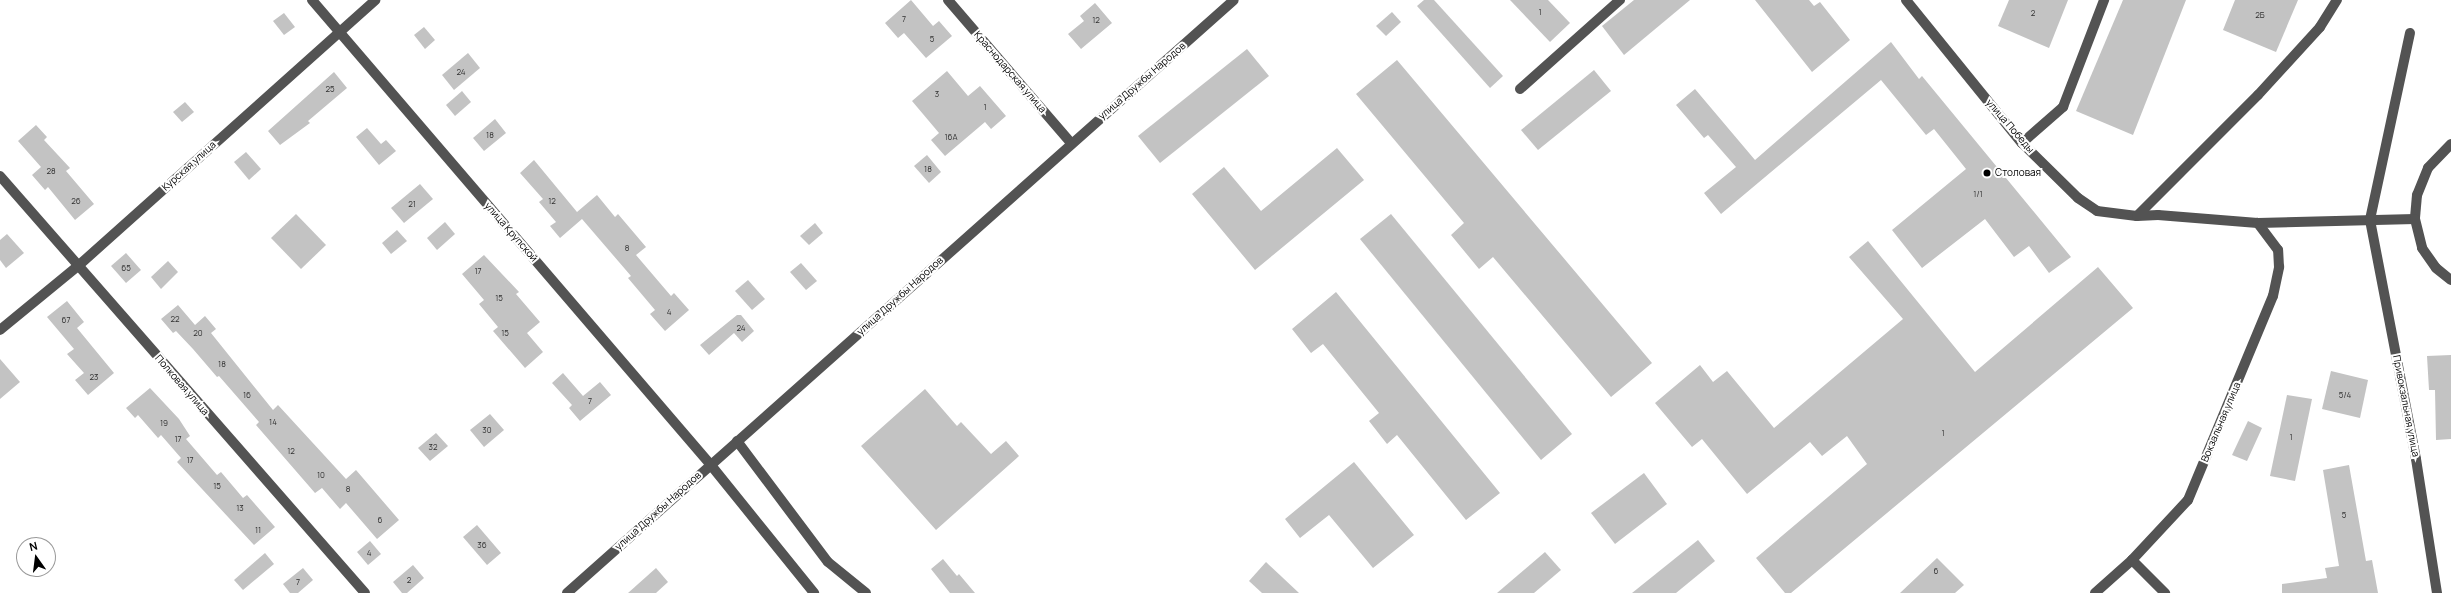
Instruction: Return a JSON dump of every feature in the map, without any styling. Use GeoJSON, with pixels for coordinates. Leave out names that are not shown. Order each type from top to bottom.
{"type":"FeatureCollection","features":[{"type":"Feature","properties":{"kind":"street","name":"улица Крупской"},"geometry":{"type":"LineString","coordinates":[[312,0],[710,464],[814,593]]}},
{"type":"Feature","properties":{"kind":"street","name":"Курская улица"},"geometry":{"type":"LineString","coordinates":[[0,330],[78,266],[375,0]]}},
{"type":"Feature","properties":{"kind":"street","name":"Краснодарская улица"},"geometry":{"type":"LineString","coordinates":[[948,0],[1071,143]]}},
{"type":"Feature","properties":{"kind":"street","name":"улица Дружбы Народов"},"geometry":{"type":"LineString","coordinates":[[567,593],[1071,143],[1234,0]]}},
{"type":"Feature","properties":{"kind":"street"},"geometry":{"type":"LineString","coordinates":[[1520,89],[1620,0]]}},
{"type":"Feature","properties":{"kind":"street","name":"улица Победы"},"geometry":{"type":"LineString","coordinates":[[1906,0],[2022,143],[2078,198],[2098,211],[2136,216],[2158,215],[2258,223]]}},
{"type":"Feature","properties":{"kind":"street"},"geometry":{"type":"LineString","coordinates":[[2022,143],[2063,107],[2104,0]]}},
{"type":"Feature","properties":{"kind":"street"},"geometry":{"type":"LineString","coordinates":[[2136,216],[2258,95],[2320,27],[2337,0]]}},
{"type":"Feature","properties":{"kind":"street","name":"Привокзальная улица"},"geometry":{"type":"LineString","coordinates":[[2410,33],[2370,220],[2416,459],[2437,593]]}},
{"type":"Feature","properties":{"kind":"street"},"geometry":{"type":"LineString","coordinates":[[2451,144],[2428,168],[2417,195],[2415,219],[2422,248],[2436,268],[2451,280]]}},
{"type":"Feature","properties":{"kind":"street","name":"Полковая улица"},"geometry":{"type":"LineString","coordinates":[[0,176],[365,593]]}},
{"type":"Feature","properties":{"kind":"street"},"geometry":{"type":"LineString","coordinates":[[2258,223],[2415,219]]}},
{"type":"Feature","properties":{"kind":"street","name":"Вокзальная улица"},"geometry":{"type":"LineString","coordinates":[[2095,593],[2132,560],[2188,500],[2274,296],[2279,267],[2278,250],[2258,223]]}},
{"type":"Feature","properties":{"kind":"street"},"geometry":{"type":"LineString","coordinates":[[737,441],[828,562],[866,593]]}},
{"type":"Feature","properties":{"kind":"street"},"geometry":{"type":"LineString","coordinates":[[2132,560],[2165,593]]}},
{"type":"Feature","properties":{"kind":"building"},"geometry":{"type":"Polygon","coordinates":[[[911,0],[933,26],[939,21],[952,36],[926,58],[904,33],[898,38],[885,23],[911,0]]]}},
{"type":"Feature","properties":{"kind":"building"},"geometry":{"type":"Polygon","coordinates":[[[1424,0],[1434,0],[1503,76],[1490,88],[1417,6],[1424,0]]]}},
{"type":"Feature","properties":{"kind":"building"},"geometry":{"type":"Polygon","coordinates":[[[1510,0],[1548,0],[1570,23],[1550,42],[1510,0]]]}},
{"type":"Feature","properties":{"kind":"building"},"geometry":{"type":"Polygon","coordinates":[[[1634,0],[1690,0],[1624,55],[1602,26],[1634,0]]]}},
{"type":"Feature","properties":{"kind":"building"},"geometry":{"type":"Polygon","coordinates":[[[1755,0],[1809,0],[1814,6],[1820,2],[1850,40],[1812,72],[1755,0]]]}},
{"type":"Feature","properties":{"kind":"building"},"geometry":{"type":"Polygon","coordinates":[[[2009,0],[2068,0],[2049,48],[1998,26],[2009,0]]]}},
{"type":"Feature","properties":{"kind":"building"},"geometry":{"type":"Polygon","coordinates":[[[2123,0],[2186,0],[2133,135],[2076,111],[2123,0]]]}},
{"type":"Feature","properties":{"kind":"building"},"geometry":{"type":"Polygon","coordinates":[[[2235,0],[2298,0],[2276,52],[2223,30],[2235,0]]]}},
{"type":"Feature","properties":{"kind":"building"},"geometry":{"type":"Polygon","coordinates":[[[1095,3],[1112,23],[1081,49],[1068,34],[1084,21],[1080,16],[1095,3]]]}},
{"type":"Feature","properties":{"kind":"building"},"geometry":{"type":"Polygon","coordinates":[[[1392,12],[1401,22],[1386,36],[1376,26],[1392,12]]]}},
{"type":"Feature","properties":{"kind":"building"},"geometry":{"type":"Polygon","coordinates":[[[284,13],[295,27],[284,35],[273,21],[284,13]]]}},
{"type":"Feature","properties":{"kind":"building"},"geometry":{"type":"Polygon","coordinates":[[[424,27],[435,40],[425,49],[414,35],[424,27]]]}},
{"type":"Feature","properties":{"kind":"building"},"geometry":{"type":"Polygon","coordinates":[[[1891,42],[1919,79],[1922,76],[2071,257],[2049,273],[2029,246],[2014,257],[1985,219],[1922,268],[1892,230],[1966,169],[1934,129],[1926,135],[1881,80],[1721,214],[1704,193],[1736,167],[1708,135],[1704,138],[1676,105],[1695,89],[1755,160],[1891,42]]]}},
{"type":"Feature","properties":{"kind":"building"},"geometry":{"type":"Polygon","coordinates":[[[1247,49],[1269,76],[1160,163],[1138,136],[1247,49]]]}},
{"type":"Feature","properties":{"kind":"building"},"geometry":{"type":"Polygon","coordinates":[[[468,53],[480,68],[454,90],[442,75],[468,53]]]}},
{"type":"Feature","properties":{"kind":"building"},"geometry":{"type":"Polygon","coordinates":[[[1397,60],[1652,363],[1611,397],[1493,257],[1479,269],[1451,235],[1464,223],[1356,94],[1397,60]]]}},
{"type":"Feature","properties":{"kind":"building"},"geometry":{"type":"Polygon","coordinates":[[[1594,70],[1611,91],[1538,150],[1521,130],[1594,70]]]}},
{"type":"Feature","properties":{"kind":"building"},"geometry":{"type":"Polygon","coordinates":[[[947,71],[968,96],[980,86],[1006,116],[991,129],[985,122],[945,156],[931,140],[939,133],[912,101],[947,71]]]}},
{"type":"Feature","properties":{"kind":"building"},"geometry":{"type":"Polygon","coordinates":[[[334,72],[347,88],[308,121],[310,123],[280,145],[268,131],[334,72]]]}},
{"type":"Feature","properties":{"kind":"building"},"geometry":{"type":"Polygon","coordinates":[[[462,91],[471,102],[455,116],[446,105],[462,91]]]}},
{"type":"Feature","properties":{"kind":"building"},"geometry":{"type":"Polygon","coordinates":[[[185,102],[194,112],[182,122],[173,112],[185,102]]]}},
{"type":"Feature","properties":{"kind":"building"},"geometry":{"type":"Polygon","coordinates":[[[495,119],[506,133],[484,151],[473,138],[495,119]]]}},
{"type":"Feature","properties":{"kind":"building"},"geometry":{"type":"Polygon","coordinates":[[[36,125],[47,137],[44,140],[70,168],[66,171],[94,204],[75,220],[48,187],[45,190],[32,175],[41,167],[18,141],[36,125]]]}},
{"type":"Feature","properties":{"kind":"building"},"geometry":{"type":"Polygon","coordinates":[[[367,128],[381,144],[386,140],[396,151],[379,165],[356,137],[367,128]]]}},
{"type":"Feature","properties":{"kind":"building"},"geometry":{"type":"Polygon","coordinates":[[[1337,148],[1364,180],[1255,270],[1192,194],[1224,167],[1261,211],[1337,148]]]}},
{"type":"Feature","properties":{"kind":"building"},"geometry":{"type":"Polygon","coordinates":[[[246,152],[261,169],[249,180],[234,162],[246,152]]]}},
{"type":"Feature","properties":{"kind":"building"},"geometry":{"type":"Polygon","coordinates":[[[927,155],[941,172],[929,183],[914,166],[927,155]]]}},
{"type":"Feature","properties":{"kind":"building"},"geometry":{"type":"Polygon","coordinates":[[[534,160],[577,212],[597,195],[615,217],[618,214],[646,247],[636,255],[671,296],[674,293],[689,310],[665,331],[650,314],[655,310],[628,278],[631,276],[582,219],[560,238],[550,226],[556,222],[539,202],[543,199],[520,173],[534,160]]]}},
{"type":"Feature","properties":{"kind":"building"},"geometry":{"type":"Polygon","coordinates":[[[420,184],[433,199],[404,223],[391,208],[420,184]]]}},
{"type":"Feature","properties":{"kind":"building"},"geometry":{"type":"Polygon","coordinates":[[[296,214],[326,245],[301,269],[271,238],[296,214]]]}},
{"type":"Feature","properties":{"kind":"building"},"geometry":{"type":"Polygon","coordinates":[[[1391,214],[1572,434],[1541,460],[1360,239],[1391,214]]]}},
{"type":"Feature","properties":{"kind":"building"},"geometry":{"type":"Polygon","coordinates":[[[445,222],[455,234],[437,250],[427,238],[445,222]]]}},
{"type":"Feature","properties":{"kind":"building"},"geometry":{"type":"Polygon","coordinates":[[[815,223],[823,233],[809,245],[800,236],[815,223]]]}},
{"type":"Feature","properties":{"kind":"building"},"geometry":{"type":"Polygon","coordinates":[[[397,230],[407,241],[391,254],[382,243],[397,230]]]}},
{"type":"Feature","properties":{"kind":"building"},"geometry":{"type":"Polygon","coordinates":[[[7,234],[24,253],[6,268],[0,260],[0,240],[7,234]]]}},
{"type":"Feature","properties":{"kind":"building"},"geometry":{"type":"Polygon","coordinates":[[[1868,241],[1975,372],[2098,267],[2133,308],[1791,593],[1785,593],[1756,558],[1867,464],[1847,436],[1822,456],[1810,442],[1747,494],[1702,439],[1692,447],[1655,403],[1700,365],[1713,382],[1727,371],[1774,428],[1903,319],[1849,257],[1868,241]]]}},
{"type":"Feature","properties":{"kind":"building"},"geometry":{"type":"Polygon","coordinates":[[[126,253],[141,270],[126,283],[111,266],[126,253]]]}},
{"type":"Feature","properties":{"kind":"building"},"geometry":{"type":"Polygon","coordinates":[[[484,255],[519,292],[516,294],[540,322],[527,333],[543,352],[525,368],[493,331],[498,327],[479,304],[484,300],[462,274],[484,255]]]}},
{"type":"Feature","properties":{"kind":"building"},"geometry":{"type":"Polygon","coordinates":[[[168,261],[178,272],[161,289],[151,277],[168,261]]]}},
{"type":"Feature","properties":{"kind":"building"},"geometry":{"type":"Polygon","coordinates":[[[801,263],[817,281],[806,290],[790,272],[801,263]]]}},
{"type":"Feature","properties":{"kind":"building"},"geometry":{"type":"Polygon","coordinates":[[[748,280],[765,299],[752,310],[735,291],[748,280]]]}},
{"type":"Feature","properties":{"kind":"building"},"geometry":{"type":"Polygon","coordinates":[[[1336,292],[1500,493],[1466,520],[1397,435],[1387,444],[1369,421],[1379,413],[1323,344],[1311,353],[1292,329],[1336,292]]]}},
{"type":"Feature","properties":{"kind":"building"},"geometry":{"type":"Polygon","coordinates":[[[67,301],[84,322],[77,328],[114,373],[88,395],[75,380],[84,373],[67,354],[74,349],[47,317],[67,301]]]}},
{"type":"Feature","properties":{"kind":"building"},"geometry":{"type":"Polygon","coordinates":[[[178,305],[195,325],[205,316],[216,329],[211,333],[273,410],[278,405],[346,479],[356,470],[399,520],[377,539],[346,503],[340,509],[322,488],[315,493],[256,425],[259,422],[219,376],[217,377],[176,331],[173,333],[161,319],[178,305]]]}},
{"type":"Feature","properties":{"kind":"building"},"geometry":{"type":"Polygon","coordinates":[[[737,315],[741,315],[754,331],[742,342],[734,333],[709,355],[700,345],[737,315]]]}},
{"type":"Feature","properties":{"kind":"building"},"geometry":{"type":"Polygon","coordinates":[[[2451,355],[2451,439],[2436,440],[2435,390],[2429,390],[2427,356],[2451,355]]]}},
{"type":"Feature","properties":{"kind":"building"},"geometry":{"type":"Polygon","coordinates":[[[0,359],[20,382],[0,399],[0,359]]]}},
{"type":"Feature","properties":{"kind":"building"},"geometry":{"type":"Polygon","coordinates":[[[2331,371],[2368,380],[2360,418],[2322,409],[2331,371]]]}},
{"type":"Feature","properties":{"kind":"building"},"geometry":{"type":"Polygon","coordinates":[[[563,373],[583,396],[600,382],[611,395],[580,421],[569,408],[572,405],[552,383],[563,373]]]}},
{"type":"Feature","properties":{"kind":"building"},"geometry":{"type":"Polygon","coordinates":[[[150,388],[179,419],[190,436],[186,439],[217,475],[221,472],[243,498],[247,495],[275,527],[254,545],[177,462],[181,458],[161,435],[158,438],[138,415],[135,418],[126,408],[150,388]]]}},
{"type":"Feature","properties":{"kind":"building"},"geometry":{"type":"Polygon","coordinates":[[[925,389],[957,426],[961,422],[991,454],[1006,441],[1019,456],[936,530],[861,446],[925,389]]]}},
{"type":"Feature","properties":{"kind":"building"},"geometry":{"type":"Polygon","coordinates":[[[2287,395],[2312,399],[2295,481],[2270,476],[2287,395]]]}},
{"type":"Feature","properties":{"kind":"building"},"geometry":{"type":"Polygon","coordinates":[[[490,414],[504,430],[484,447],[470,430],[490,414]]]}},
{"type":"Feature","properties":{"kind":"building"},"geometry":{"type":"Polygon","coordinates":[[[2248,421],[2262,428],[2247,461],[2232,455],[2248,421]]]}},
{"type":"Feature","properties":{"kind":"building"},"geometry":{"type":"Polygon","coordinates":[[[436,433],[448,446],[430,461],[418,448],[436,433]]]}},
{"type":"Feature","properties":{"kind":"building"},"geometry":{"type":"Polygon","coordinates":[[[1354,462],[1414,535],[1373,568],[1329,515],[1300,538],[1285,519],[1354,462]]]}},
{"type":"Feature","properties":{"kind":"building"},"geometry":{"type":"Polygon","coordinates":[[[2349,465],[2366,561],[2372,560],[2378,593],[2282,593],[2282,584],[2327,578],[2325,568],[2339,566],[2323,470],[2349,465]]]}},
{"type":"Feature","properties":{"kind":"building"},"geometry":{"type":"Polygon","coordinates":[[[1644,473],[1667,504],[1615,544],[1591,513],[1644,473]]]}},
{"type":"Feature","properties":{"kind":"building"},"geometry":{"type":"Polygon","coordinates":[[[477,525],[501,553],[487,565],[463,537],[477,525]]]}},
{"type":"Feature","properties":{"kind":"building"},"geometry":{"type":"Polygon","coordinates":[[[1698,540],[1715,561],[1676,593],[1632,593],[1698,540]]]}},
{"type":"Feature","properties":{"kind":"building"},"geometry":{"type":"Polygon","coordinates":[[[370,541],[381,554],[368,565],[357,552],[370,541]]]}},
{"type":"Feature","properties":{"kind":"building"},"geometry":{"type":"Polygon","coordinates":[[[1545,552],[1561,570],[1534,593],[1497,593],[1545,552]]]}},
{"type":"Feature","properties":{"kind":"building"},"geometry":{"type":"Polygon","coordinates":[[[265,553],[274,564],[243,590],[234,580],[265,553]]]}},
{"type":"Feature","properties":{"kind":"building"},"geometry":{"type":"Polygon","coordinates":[[[1937,558],[1964,585],[1955,593],[1900,593],[1937,558]]]}},
{"type":"Feature","properties":{"kind":"building"},"geometry":{"type":"Polygon","coordinates":[[[943,559],[957,576],[959,574],[975,593],[950,593],[931,569],[943,559]]]}},
{"type":"Feature","properties":{"kind":"building"},"geometry":{"type":"Polygon","coordinates":[[[1266,562],[1299,593],[1262,593],[1249,581],[1266,562]]]}},
{"type":"Feature","properties":{"kind":"building"},"geometry":{"type":"Polygon","coordinates":[[[413,565],[424,578],[407,593],[402,593],[393,582],[413,565]]]}},
{"type":"Feature","properties":{"kind":"building"},"geometry":{"type":"Polygon","coordinates":[[[303,568],[313,580],[298,593],[290,593],[283,584],[303,568]]]}},
{"type":"Feature","properties":{"kind":"building"},"geometry":{"type":"Polygon","coordinates":[[[656,568],[668,582],[656,593],[628,593],[656,568]]]}},
{"type":"Feature","properties":{"kind":"place","name":"Столовая"},"geometry":{"type":"Point","coordinates":[1987,173]}}]}
